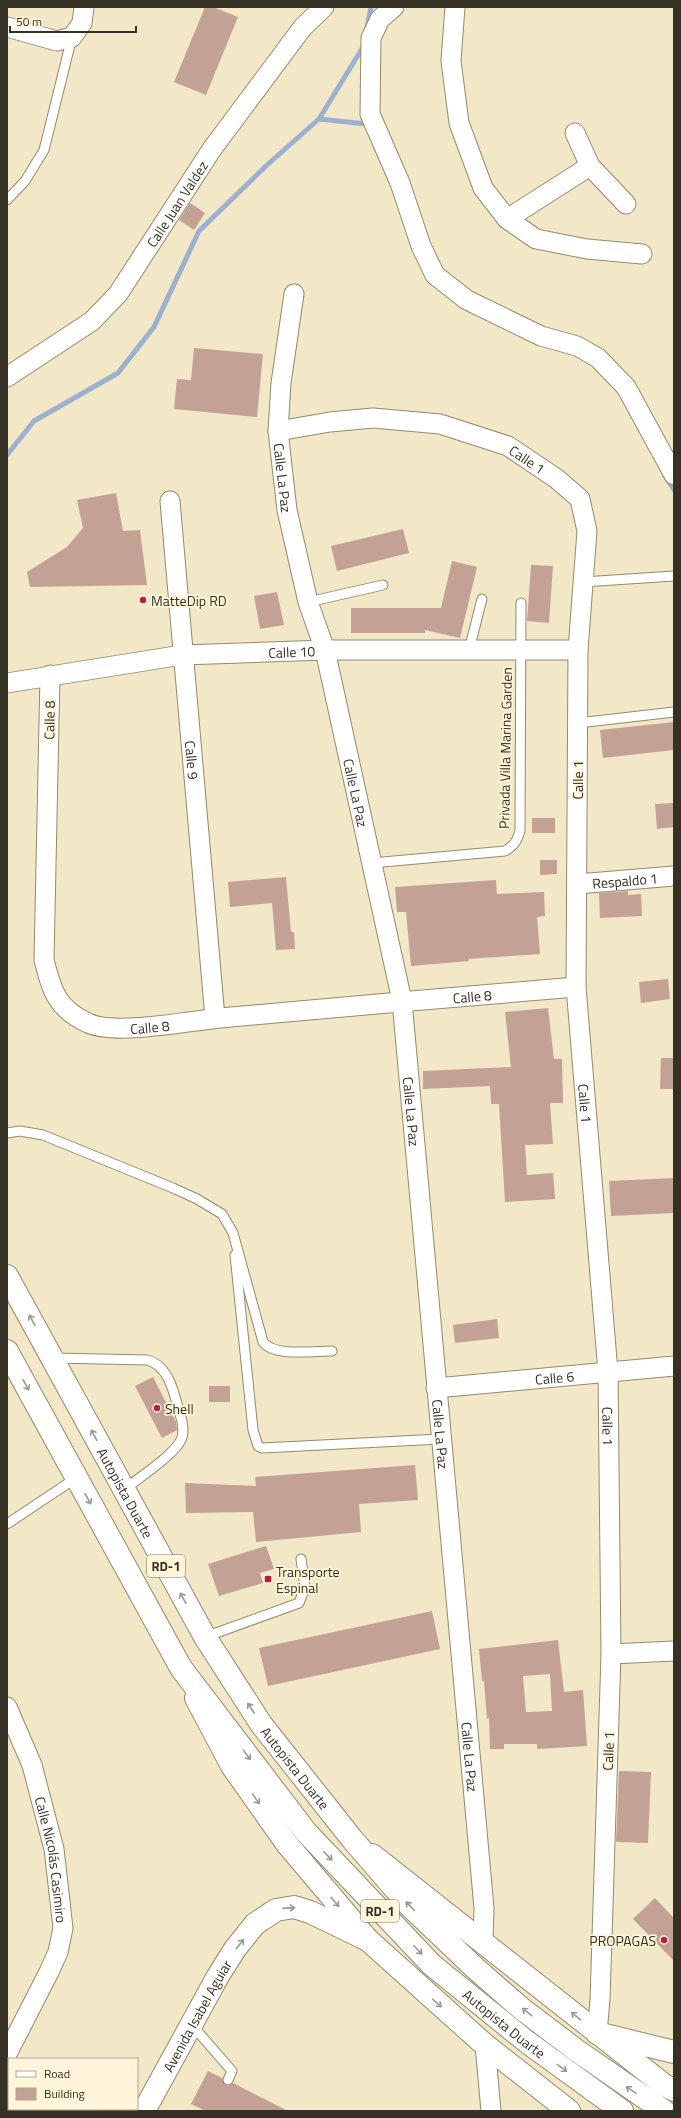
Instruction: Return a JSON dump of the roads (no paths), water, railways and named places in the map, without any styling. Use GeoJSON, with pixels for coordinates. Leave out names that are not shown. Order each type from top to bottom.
{"type":"FeatureCollection","features":[{"type":"Feature","properties":{"kind":"main road","name":"Autopista Duarte"},"geometry":{"type":"LineString","coordinates":[[7,1276],[205,1637],[261,1724],[352,1839],[409,1905],[475,1968],[522,2009],[576,2050],[664,2111]]}},
{"type":"Feature","properties":{"kind":"main road","name":"Autopista Duarte"},"geometry":{"type":"LineString","coordinates":[[7,1351],[232,1766],[287,1844],[368,1940],[484,2045],[570,2111]]}},
{"type":"Feature","properties":{"kind":"main road","name":"Autopista Duarte"},"geometry":{"type":"LineString","coordinates":[[180,1668],[306,1832],[432,1965],[527,2042],[622,2111]]}},
{"type":"Feature","properties":{"kind":"main road","name":"Autopista Duarte"},"geometry":{"type":"LineString","coordinates":[[352,1839],[483,1941],[597,2033],[674,2090]]}},
{"type":"Feature","properties":{"kind":"main road","name":"Avenida Isabel Aguiar"},"geometry":{"type":"LineString","coordinates":[[144,2111],[191,2024],[235,1949],[255,1924],[276,1910],[294,1907],[310,1912],[368,1940]]}},
{"type":"Feature","properties":{"kind":"main road"},"geometry":{"type":"LineString","coordinates":[[597,2033],[674,2052]]}},
{"type":"Feature","properties":{"kind":"street"},"geometry":{"type":"LineString","coordinates":[[7,27],[57,41],[72,38],[82,23],[84,7]]}},
{"type":"Feature","properties":{"kind":"street","name":"Calle Juan Valdez"},"geometry":{"type":"LineString","coordinates":[[7,377],[92,321],[118,294],[212,149],[303,27],[324,7]]}},
{"type":"Feature","properties":{"kind":"street"},"geometry":{"type":"LineString","coordinates":[[394,7],[380,19],[371,38],[370,114],[400,184],[421,246],[435,275],[467,300],[542,336],[577,346],[598,358],[626,387],[674,476]]}},
{"type":"Feature","properties":{"kind":"street"},"geometry":{"type":"LineString","coordinates":[[455,7],[451,61],[459,123],[483,188],[507,219],[536,239],[587,249],[642,254]]}},
{"type":"Feature","properties":{"kind":"street"},"geometry":{"type":"LineString","coordinates":[[574,133],[590,166],[626,204]]}},
{"type":"Feature","properties":{"kind":"street"},"geometry":{"type":"LineString","coordinates":[[507,219],[590,166]]}},
{"type":"Feature","properties":{"kind":"street","name":"Calle La Paz"},"geometry":{"type":"LineString","coordinates":[[294,294],[281,383],[278,431],[286,510],[308,602],[325,650],[402,1001],[484,1908],[483,1941]]}},
{"type":"Feature","properties":{"kind":"street","name":"Calle 1"},"geometry":{"type":"LineString","coordinates":[[278,431],[373,418],[440,424],[508,446],[557,479],[580,499],[587,531],[578,650],[576,987],[608,1372],[611,1654],[600,1992],[597,2033]]}},
{"type":"Feature","properties":{"kind":"street","name":"Calle 9"},"geometry":{"type":"LineString","coordinates":[[170,501],[182,655],[215,1018]]}},
{"type":"Feature","properties":{"kind":"street","name":"Calle 10"},"geometry":{"type":"LineString","coordinates":[[7,682],[182,655],[325,650],[578,650]]}},
{"type":"Feature","properties":{"kind":"street","name":"Calle 8"},"geometry":{"type":"LineString","coordinates":[[50,675],[44,960],[52,990],[64,1008],[89,1024],[117,1029],[215,1018],[576,987]]}},
{"type":"Feature","properties":{"kind":"street","name":"Respaldo 1"},"geometry":{"type":"LineString","coordinates":[[577,884],[674,876]]}},
{"type":"Feature","properties":{"kind":"street","name":"Calle 6"},"geometry":{"type":"LineString","coordinates":[[436,1388],[674,1366]]}},
{"type":"Feature","properties":{"kind":"street"},"geometry":{"type":"LineString","coordinates":[[611,1654],[674,1651]]}},
{"type":"Feature","properties":{"kind":"street","name":"Calle Nicolás Casimiro"},"geometry":{"type":"LineString","coordinates":[[7,1707],[32,1765],[54,1849],[63,1928],[58,1952],[50,1972],[7,2054]]}},
{"type":"Feature","properties":{"kind":"street"},"geometry":{"type":"LineString","coordinates":[[484,2045],[491,2111]]}},
{"type":"Feature","properties":{"kind":"lane"},"geometry":{"type":"LineString","coordinates":[[7,200],[25,181],[44,150],[72,38]]}},
{"type":"Feature","properties":{"kind":"lane"},"geometry":{"type":"LineString","coordinates":[[583,582],[674,576]]}},
{"type":"Feature","properties":{"kind":"lane"},"geometry":{"type":"LineString","coordinates":[[308,602],[383,585]]}},
{"type":"Feature","properties":{"kind":"lane"},"geometry":{"type":"LineString","coordinates":[[469,650],[482,599]]}},
{"type":"Feature","properties":{"kind":"lane","name":"Privada Villa Marina Garden"},"geometry":{"type":"LineString","coordinates":[[372,863],[505,851],[512,847],[517,841],[520,831],[521,603]]}},
{"type":"Feature","properties":{"kind":"lane"},"geometry":{"type":"LineString","coordinates":[[578,723],[674,712]]}},
{"type":"Feature","properties":{"kind":"lane"},"geometry":{"type":"LineString","coordinates":[[7,1132],[20,1131],[43,1135],[173,1188],[222,1214],[233,1233],[263,1342],[267,1347],[284,1351],[332,1351]]}},
{"type":"Feature","properties":{"kind":"lane"},"geometry":{"type":"LineString","coordinates":[[233,1233],[253,1430],[258,1446],[262,1448],[441,1439]]}},
{"type":"Feature","properties":{"kind":"lane"},"geometry":{"type":"LineString","coordinates":[[52,1358],[147,1360],[156,1362],[164,1369],[182,1421],[182,1439],[168,1454],[124,1490]]}},
{"type":"Feature","properties":{"kind":"lane"},"geometry":{"type":"LineString","coordinates":[[7,1524],[76,1478]]}},
{"type":"Feature","properties":{"kind":"lane"},"geometry":{"type":"LineString","coordinates":[[205,1637],[299,1603],[305,1587],[301,1559]]}},
{"type":"Feature","properties":{"kind":"lane"},"geometry":{"type":"LineString","coordinates":[[191,2024],[232,2071],[228,2080]]}},
{"type":"Feature","properties":{"kind":"waterway"},"geometry":{"type":"LineString","coordinates":[[367,28],[371,7]]}},
{"type":"Feature","properties":{"kind":"waterway"},"geometry":{"type":"LineString","coordinates":[[7,455],[34,421],[118,373],[154,327],[199,231],[267,165],[319,119],[363,47]]}},
{"type":"Feature","properties":{"kind":"waterway"},"geometry":{"type":"LineString","coordinates":[[319,119],[366,124],[368,127]]}},
{"type":"Feature","properties":{"kind":"waterway"},"geometry":{"type":"LineString","coordinates":[[665,476],[674,490]]}},
{"type":"Feature","properties":{"kind":"place","name":"MatteDip RD"},"geometry":{"type":"Point","coordinates":[143,600]}},
{"type":"Feature","properties":{"kind":"place","name":"Shell"},"geometry":{"type":"Point","coordinates":[157,1408]}},
{"type":"Feature","properties":{"kind":"place","name":"Transporte Espinal"},"geometry":{"type":"Point","coordinates":[268,1579]}},
{"type":"Feature","properties":{"kind":"place","name":"PROPAGAS"},"geometry":{"type":"Point","coordinates":[664,1940]}}]}
